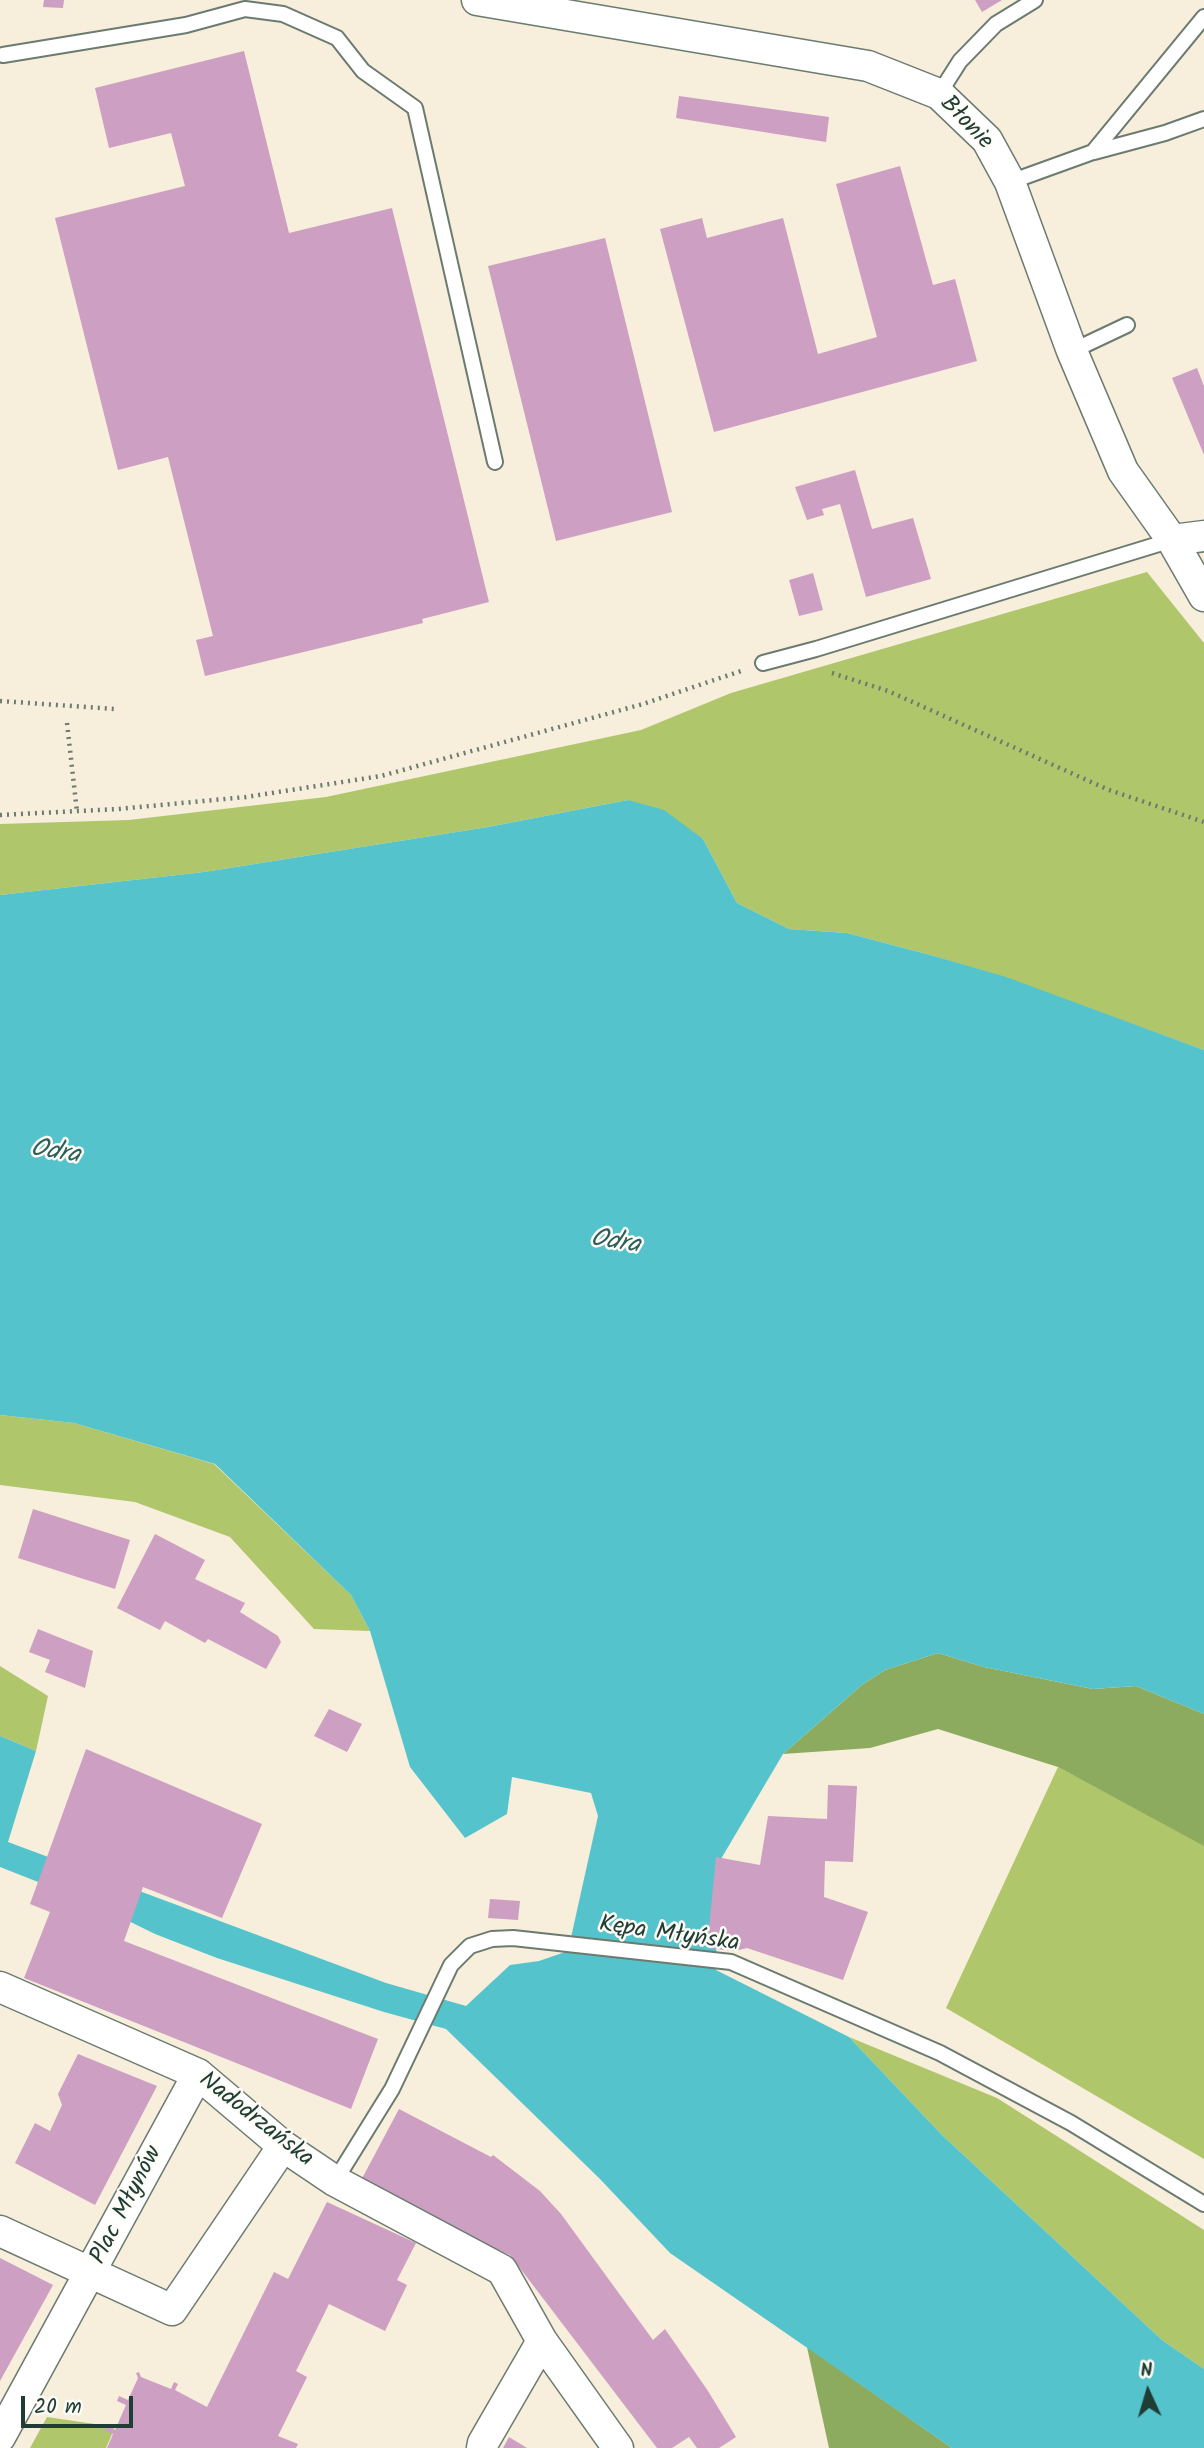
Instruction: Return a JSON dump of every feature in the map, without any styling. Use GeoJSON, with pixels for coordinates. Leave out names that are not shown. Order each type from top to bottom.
{"type":"FeatureCollection","features":[{"type":"Feature","properties":{"kind":"street","name":"Błonie"},"geometry":{"type":"LineString","coordinates":[[477,0],[868,66],[939,94],[987,140],[1010,183],[1072,351],[1123,471],[1172,540],[1204,596]]}},
{"type":"Feature","properties":{"kind":"street"},"geometry":{"type":"LineString","coordinates":[[1172,540],[1204,536]]}},
{"type":"Feature","properties":{"kind":"street","name":"Nadodrzańska"},"geometry":{"type":"LineString","coordinates":[[0,1987],[198,2074],[282,2146],[335,2181],[502,2270],[542,2340]]}},
{"type":"Feature","properties":{"kind":"street","name":"Plac Młynów"},"geometry":{"type":"LineString","coordinates":[[198,2074],[90,2271],[172,2310],[282,2146]]}},
{"type":"Feature","properties":{"kind":"street"},"geometry":{"type":"LineString","coordinates":[[0,2231],[90,2271],[0,2437]]}},
{"type":"Feature","properties":{"kind":"street"},"geometry":{"type":"LineString","coordinates":[[482,2448],[482,2443],[542,2340],[618,2448]]}},
{"type":"Feature","properties":{"kind":"lane"},"geometry":{"type":"LineString","coordinates":[[939,94],[960,61],[996,24],[1034,0]]}},
{"type":"Feature","properties":{"kind":"lane"},"geometry":{"type":"LineString","coordinates":[[3,55],[186,25],[245,9],[283,14],[337,38],[363,71],[415,108],[495,462]]}},
{"type":"Feature","properties":{"kind":"lane"},"geometry":{"type":"LineString","coordinates":[[1093,152],[1204,17]]}},
{"type":"Feature","properties":{"kind":"lane"},"geometry":{"type":"LineString","coordinates":[[1010,183],[1093,152],[1204,119]]}},
{"type":"Feature","properties":{"kind":"lane"},"geometry":{"type":"LineString","coordinates":[[1072,351],[1127,325]]}},
{"type":"Feature","properties":{"kind":"lane"},"geometry":{"type":"LineString","coordinates":[[763,663],[828,646],[1172,540]]}},
{"type":"Feature","properties":{"kind":"lane","name":"Kępa Młyńska"},"geometry":{"type":"LineString","coordinates":[[335,2181],[392,2089],[452,1965],[470,1946],[492,1939],[513,1938],[731,1962],[940,2053],[1071,2123],[1204,2204]]}},
{"type":"Feature","properties":{"kind":"path"},"geometry":{"type":"LineString","coordinates":[[0,816],[246,797],[381,776],[643,704],[763,663]]}},
{"type":"Feature","properties":{"kind":"path"},"geometry":{"type":"LineString","coordinates":[[830,673],[888,691],[1109,790],[1204,822]]}},
{"type":"Feature","properties":{"kind":"path"},"geometry":{"type":"LineString","coordinates":[[0,701],[115,709]]}},
{"type":"Feature","properties":{"kind":"path"},"geometry":{"type":"LineString","coordinates":[[67,723],[77,811]]}},
{"type":"Feature","properties":{"kind":"green space"},"geometry":{"type":"Polygon","coordinates":[[[1147,572],[1204,643],[1204,1050],[1006,978],[934,956],[847,933],[789,929],[737,903],[703,839],[628,800],[488,827],[204,872],[0,895],[0,824],[129,820],[326,797],[641,730],[731,693],[1147,572]]]}},
{"type":"Feature","properties":{"kind":"green space"},"geometry":{"type":"Polygon","coordinates":[[[0,1415],[74,1423],[214,1464],[351,1595],[370,1631],[314,1629],[230,1537],[135,1502],[0,1485],[0,1415]]]}},
{"type":"Feature","properties":{"kind":"green space"},"geometry":{"type":"Polygon","coordinates":[[[938,1653],[984,1667],[1093,1689],[1136,1686],[1204,1714],[1204,1846],[1058,1767],[938,1729],[870,1748],[783,1754],[863,1684],[885,1670],[938,1653]]]}},
{"type":"Feature","properties":{"kind":"green space"},"geometry":{"type":"Polygon","coordinates":[[[0,1666],[48,1696],[36,1751],[0,1736],[0,1666]]]}},
{"type":"Feature","properties":{"kind":"green space"},"geometry":{"type":"Polygon","coordinates":[[[1058,1767],[1204,1845],[1204,2159],[946,2008],[1058,1767]]]}},
{"type":"Feature","properties":{"kind":"green space"},"geometry":{"type":"Polygon","coordinates":[[[849,2037],[997,2098],[1204,2230],[1204,2369],[1162,2340],[942,2135],[849,2037]]]}},
{"type":"Feature","properties":{"kind":"green space"},"geometry":{"type":"Polygon","coordinates":[[[807,2347],[952,2448],[829,2448],[807,2347]]]}},
{"type":"Feature","properties":{"kind":"green space"},"geometry":{"type":"Polygon","coordinates":[[[47,2417],[115,2427],[106,2448],[30,2448],[47,2417]]]}},
{"type":"Feature","properties":{"kind":"water","name":"Odra"},"geometry":{"type":"Polygon","coordinates":[[[628,800],[664,810],[703,839],[737,903],[789,929],[847,933],[934,956],[1006,977],[1204,1050],[1204,1714],[1136,1686],[1093,1689],[984,1667],[938,1653],[885,1670],[863,1684],[783,1754],[718,1864],[716,1970],[849,2037],[942,2135],[1162,2340],[1204,2369],[1204,2448],[952,2448],[670,2253],[600,2179],[446,2029],[384,2012],[217,1958],[155,1934],[94,1904],[0,1867],[0,1736],[36,1751],[8,1842],[386,1983],[466,2006],[510,1965],[539,1961],[568,1951],[598,1816],[591,1793],[512,1777],[507,1814],[465,1838],[410,1767],[370,1631],[351,1595],[215,1464],[74,1423],[0,1415],[0,895],[204,872],[488,827],[628,800]]]}},
{"type":"Feature","properties":{"kind":"building"},"geometry":{"type":"Polygon","coordinates":[[[44,0],[64,0],[63,8],[43,7],[44,0]]]}},
{"type":"Feature","properties":{"kind":"building"},"geometry":{"type":"Polygon","coordinates":[[[975,0],[1002,0],[982,12],[975,0]]]}},
{"type":"Feature","properties":{"kind":"building"},"geometry":{"type":"Polygon","coordinates":[[[244,51],[289,233],[392,208],[489,602],[422,619],[423,623],[205,676],[196,640],[213,636],[168,457],[118,470],[55,218],[185,186],[171,133],[109,148],[95,88],[244,51]]]}},
{"type":"Feature","properties":{"kind":"building"},"geometry":{"type":"Polygon","coordinates":[[[679,96],[829,117],[826,142],[676,118],[679,96]]]}},
{"type":"Feature","properties":{"kind":"building"},"geometry":{"type":"Polygon","coordinates":[[[900,166],[933,285],[955,279],[977,361],[714,432],[660,229],[702,218],[707,238],[783,218],[818,354],[877,337],[836,184],[900,166]]]}},
{"type":"Feature","properties":{"kind":"building"},"geometry":{"type":"Polygon","coordinates":[[[605,238],[672,512],[556,541],[488,266],[605,238]]]}},
{"type":"Feature","properties":{"kind":"building"},"geometry":{"type":"Polygon","coordinates":[[[1197,368],[1204,386],[1204,455],[1172,378],[1197,368]]]}},
{"type":"Feature","properties":{"kind":"building"},"geometry":{"type":"Polygon","coordinates":[[[855,470],[872,529],[913,518],[931,579],[866,597],[840,504],[822,509],[824,515],[807,520],[795,487],[855,470]]]}},
{"type":"Feature","properties":{"kind":"building"},"geometry":{"type":"Polygon","coordinates":[[[813,573],[823,610],[799,616],[789,580],[813,573]]]}},
{"type":"Feature","properties":{"kind":"building"},"geometry":{"type":"Polygon","coordinates":[[[33,1509],[130,1540],[115,1589],[18,1558],[33,1509]]]}},
{"type":"Feature","properties":{"kind":"building"},"geometry":{"type":"Polygon","coordinates":[[[155,1534],[205,1560],[195,1579],[245,1603],[240,1612],[278,1636],[281,1642],[266,1669],[208,1639],[205,1643],[165,1621],[160,1630],[117,1608],[155,1534]]]}},
{"type":"Feature","properties":{"kind":"building"},"geometry":{"type":"Polygon","coordinates":[[[38,1629],[93,1651],[85,1688],[45,1672],[50,1660],[29,1652],[38,1629]]]}},
{"type":"Feature","properties":{"kind":"building"},"geometry":{"type":"Polygon","coordinates":[[[329,1709],[362,1724],[347,1752],[314,1736],[329,1709]]]}},
{"type":"Feature","properties":{"kind":"building"},"geometry":{"type":"Polygon","coordinates":[[[86,1749],[262,1824],[222,1918],[143,1887],[124,1941],[378,2039],[351,2109],[24,1978],[50,1912],[30,1904],[86,1749]]]}},
{"type":"Feature","properties":{"kind":"building"},"geometry":{"type":"Polygon","coordinates":[[[828,1785],[857,1786],[853,1862],[825,1861],[824,1897],[868,1912],[843,1980],[747,1948],[735,1951],[707,1948],[716,1857],[760,1865],[768,1816],[827,1819],[828,1785]]]}},
{"type":"Feature","properties":{"kind":"building"},"geometry":{"type":"Polygon","coordinates":[[[490,1899],[520,1901],[518,1920],[488,1918],[490,1899]]]}},
{"type":"Feature","properties":{"kind":"building"},"geometry":{"type":"Polygon","coordinates":[[[78,2054],[157,2086],[95,2205],[15,2163],[35,2123],[50,2131],[62,2105],[58,2094],[78,2054]]]}},
{"type":"Feature","properties":{"kind":"building"},"geometry":{"type":"Polygon","coordinates":[[[399,2109],[491,2157],[493,2155],[540,2191],[561,2214],[653,2340],[665,2329],[736,2437],[719,2448],[697,2448],[689,2437],[672,2448],[657,2448],[510,2255],[358,2186],[399,2109]]]}},
{"type":"Feature","properties":{"kind":"building"},"geometry":{"type":"Polygon","coordinates":[[[327,2202],[416,2243],[397,2280],[407,2285],[385,2331],[329,2304],[296,2371],[307,2377],[278,2436],[298,2444],[296,2448],[107,2448],[113,2434],[105,2431],[107,2426],[115,2430],[126,2405],[117,2401],[119,2396],[128,2400],[138,2378],[136,2373],[139,2372],[141,2377],[171,2389],[174,2382],[178,2384],[175,2390],[207,2407],[274,2272],[288,2279],[327,2202]]]}},
{"type":"Feature","properties":{"kind":"building"},"geometry":{"type":"Polygon","coordinates":[[[0,2258],[53,2285],[0,2381],[0,2258]]]}},
{"type":"Feature","properties":{"kind":"building"},"geometry":{"type":"Polygon","coordinates":[[[509,2437],[527,2448],[503,2448],[509,2437]]]}}]}
